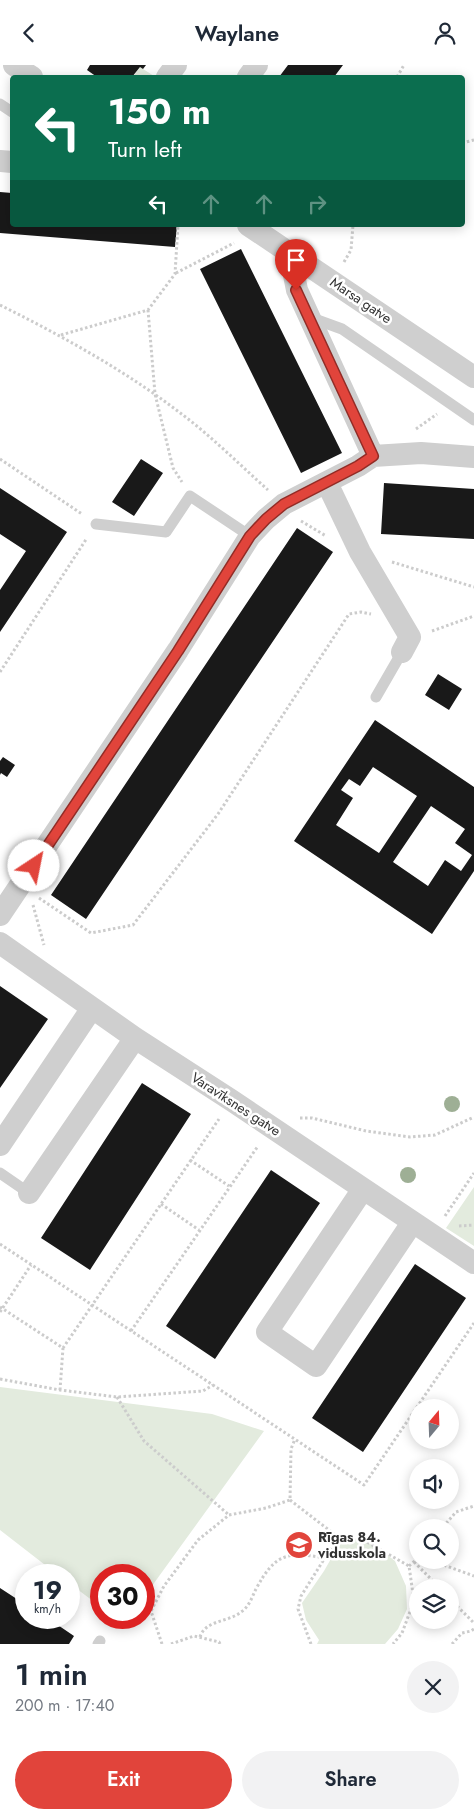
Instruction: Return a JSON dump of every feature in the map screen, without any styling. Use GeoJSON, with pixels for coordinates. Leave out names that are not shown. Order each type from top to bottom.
{"type":"FeatureCollection","features":[{"type":"Feature","properties":{"kind":"street"},"geometry":{"type":"LineString","coordinates":[[14,65],[29,75]]}},
{"type":"Feature","properties":{"kind":"street","name":"Marsa gatve"},"geometry":{"type":"LineString","coordinates":[[250,227],[474,377]]}},
{"type":"Feature","properties":{"kind":"street"},"geometry":{"type":"LineString","coordinates":[[300,259],[293,270],[296,290],[373,456]]}},
{"type":"Feature","properties":{"kind":"street"},"geometry":{"type":"LineString","coordinates":[[0,915],[178,651],[250,536],[266,519],[284,504],[327,483],[373,456],[421,453],[474,457]]}},
{"type":"Feature","properties":{"kind":"street"},"geometry":{"type":"LineString","coordinates":[[327,483],[406,645]]}},
{"type":"Feature","properties":{"kind":"street","name":"Varavīksnes gatve"},"geometry":{"type":"LineString","coordinates":[[0,943],[135,1038],[474,1263]]}},
{"type":"Feature","properties":{"kind":"street"},"geometry":{"type":"LineString","coordinates":[[0,1145],[92,1008]]}},
{"type":"Feature","properties":{"kind":"street"},"geometry":{"type":"LineString","coordinates":[[29,1193],[135,1038]]}},
{"type":"Feature","properties":{"kind":"street"},"geometry":{"type":"LineString","coordinates":[[364,1189],[267,1332],[316,1366],[412,1223]]}},
{"type":"Feature","properties":{"kind":"lane"},"geometry":{"type":"LineString","coordinates":[[309,317],[342,329],[474,420]]}},
{"type":"Feature","properties":{"kind":"lane"},"geometry":{"type":"LineString","coordinates":[[96,524],[166,532],[190,496],[250,536]]}},
{"type":"Feature","properties":{"kind":"lane"},"geometry":{"type":"LineString","coordinates":[[376,697],[406,645]]}},
{"type":"Feature","properties":{"kind":"lane"},"geometry":{"type":"LineString","coordinates":[[0,1173],[29,1193]]}},
{"type":"Feature","properties":{"kind":"path"},"geometry":{"type":"LineString","coordinates":[[175,273],[178,227]]}},
{"type":"Feature","properties":{"kind":"path"},"geometry":{"type":"LineString","coordinates":[[61,335],[148,310],[175,273],[243,238],[250,227]]}},
{"type":"Feature","properties":{"kind":"path"},"geometry":{"type":"LineString","coordinates":[[341,269],[351,250],[353,227]]}},
{"type":"Feature","properties":{"kind":"path"},"geometry":{"type":"LineString","coordinates":[[0,305],[61,335],[156,394],[182,414],[284,504]]}},
{"type":"Feature","properties":{"kind":"path"},"geometry":{"type":"LineString","coordinates":[[148,310],[156,394],[173,468],[190,496]]}},
{"type":"Feature","properties":{"kind":"path"},"geometry":{"type":"LineString","coordinates":[[415,429],[452,405]]}},
{"type":"Feature","properties":{"kind":"path"},"geometry":{"type":"LineString","coordinates":[[0,459],[96,524],[0,672]]}},
{"type":"Feature","properties":{"kind":"path"},"geometry":{"type":"LineString","coordinates":[[38,898],[91,933],[133,925],[218,814],[349,614],[361,612],[376,615]]}},
{"type":"Feature","properties":{"kind":"path"},"geometry":{"type":"LineString","coordinates":[[406,645],[474,617]]}},
{"type":"Feature","properties":{"kind":"path"},"geometry":{"type":"LineString","coordinates":[[32,902],[45,950],[51,962],[50,978]]}},
{"type":"Feature","properties":{"kind":"path"},"geometry":{"type":"LineString","coordinates":[[60,1390],[63,1348],[231,1100]]}},
{"type":"Feature","properties":{"kind":"path"},"geometry":{"type":"LineString","coordinates":[[131,1331],[271,1127],[289,1118],[312,1118],[366,1131],[410,1137],[435,1135],[474,1117]]}},
{"type":"Feature","properties":{"kind":"path"},"geometry":{"type":"LineString","coordinates":[[190,1160],[229,1186]]}},
{"type":"Feature","properties":{"kind":"path"},"geometry":{"type":"LineString","coordinates":[[432,1236],[474,1173]]}},
{"type":"Feature","properties":{"kind":"path"},"geometry":{"type":"LineString","coordinates":[[161,1204],[199,1230]]}},
{"type":"Feature","properties":{"kind":"path"},"geometry":{"type":"LineString","coordinates":[[0,1244],[364,1485],[474,1323]]}},
{"type":"Feature","properties":{"kind":"path"},"geometry":{"type":"LineString","coordinates":[[32,1265],[1,1309],[63,1348]]}},
{"type":"Feature","properties":{"kind":"path"},"geometry":{"type":"LineString","coordinates":[[0,1379],[60,1390],[117,1397],[203,1391],[213,1385]]}},
{"type":"Feature","properties":{"kind":"path"},"geometry":{"type":"LineString","coordinates":[[117,1397],[144,1441],[229,1515]]}},
{"type":"Feature","properties":{"kind":"path"},"geometry":{"type":"LineString","coordinates":[[290,1500],[291,1449],[295,1439]]}},
{"type":"Feature","properties":{"kind":"path"},"geometry":{"type":"LineString","coordinates":[[162,1644],[151,1611],[164,1586],[198,1540],[229,1515],[266,1508],[290,1500]]}},
{"type":"Feature","properties":{"kind":"path"},"geometry":{"type":"LineString","coordinates":[[290,1500],[338,1537],[367,1542],[409,1566]]}},
{"type":"Feature","properties":{"kind":"path"},"geometry":{"type":"LineString","coordinates":[[450,1519],[456,1512],[474,1506]]}},
{"type":"Feature","properties":{"kind":"path"},"geometry":{"type":"LineString","coordinates":[[311,1644],[298,1609],[301,1596],[338,1537]]}},
{"type":"Feature","properties":{"kind":"path"},"geometry":{"type":"LineString","coordinates":[[200,1637],[205,1628],[219,1621],[234,1617],[243,1611],[268,1569],[275,1561],[288,1555],[325,1558]]}},
{"type":"Feature","properties":{"kind":"path"},"geometry":{"type":"LineString","coordinates":[[393,1644],[402,1633],[414,1601],[409,1569]]}},
{"type":"Feature","properties":{"kind":"path"},"geometry":{"type":"LineString","coordinates":[[421,1569],[431,1579]]}},
{"type":"Feature","properties":{"kind":"path"},"geometry":{"type":"LineString","coordinates":[[455,1569],[474,1576]]}},
{"type":"Feature","properties":{"kind":"path"},"geometry":{"type":"LineString","coordinates":[[459,1608],[474,1623]]}},
{"type":"Feature","properties":{"kind":"path"},"geometry":{"type":"LineString","coordinates":[[452,1644],[462,1633],[474,1629]]}},
{"type":"Feature","properties":{"kind":"path"},"geometry":{"type":"LineString","coordinates":[[170,1644],[194,1636],[219,1642],[220,1644]]}},
{"type":"Feature","properties":{"kind":"shaded area"},"geometry":{"type":"Polygon","coordinates":[[[140,67],[152,75],[134,75],[140,67]]]}},
{"type":"Feature","properties":{"kind":"shaded area"},"geometry":{"type":"Polygon","coordinates":[[[474,1187],[474,1246],[446,1228],[474,1187]]]}},
{"type":"Feature","properties":{"kind":"shaded area"},"geometry":{"type":"Polygon","coordinates":[[[0,1387],[212,1414],[264,1431],[155,1582],[155,1564],[90,1564],[90,1599],[80,1591],[80,1564],[44,1564],[0,1530],[0,1387]]]}},
{"type":"Feature","properties":{"kind":"shaded area"},"geometry":{"type":"Polygon","coordinates":[[[364,1537],[395,1561],[406,1586],[407,1609],[398,1629],[385,1644],[317,1644],[319,1640],[306,1620],[302,1603],[340,1543],[364,1537]]]}},
{"type":"Feature","properties":{"kind":"building"},"geometry":{"type":"Polygon","coordinates":[[[90,65],[146,65],[143,69],[140,67],[134,75],[94,75],[87,70],[90,65]]]}},
{"type":"Feature","properties":{"kind":"building"},"geometry":{"type":"Polygon","coordinates":[[[288,65],[343,65],[336,75],[280,75],[288,65]]]}},
{"type":"Feature","properties":{"kind":"building"},"geometry":{"type":"Polygon","coordinates":[[[0,192],[10,193],[10,227],[177,227],[175,247],[0,233],[0,192]]]}},
{"type":"Feature","properties":{"kind":"building"},"geometry":{"type":"Polygon","coordinates":[[[241,249],[342,453],[301,473],[200,269],[241,249]]]}},
{"type":"Feature","properties":{"kind":"building"},"geometry":{"type":"Polygon","coordinates":[[[141,459],[163,473],[134,516],[112,502],[141,459]]]}},
{"type":"Feature","properties":{"kind":"building"},"geometry":{"type":"Polygon","coordinates":[[[384,483],[474,489],[474,539],[381,534],[384,483]]]}},
{"type":"Feature","properties":{"kind":"building"},"geometry":{"type":"Polygon","coordinates":[[[0,488],[67,532],[0,632],[0,590],[26,551],[0,534],[0,488]]]}},
{"type":"Feature","properties":{"kind":"building"},"geometry":{"type":"Polygon","coordinates":[[[297,528],[333,552],[86,919],[51,895],[297,528]]]}},
{"type":"Feature","properties":{"kind":"building"},"geometry":{"type":"Polygon","coordinates":[[[438,674],[462,689],[449,710],[425,695],[438,674]]]}},
{"type":"Feature","properties":{"kind":"building"},"geometry":{"type":"Polygon","coordinates":[[[375,720],[474,787],[474,871],[432,934],[294,841],[375,720]],[[373,767],[360,786],[349,779],[341,790],[353,798],[336,825],[379,853],[417,796],[373,767]],[[431,806],[393,862],[428,886],[445,860],[461,871],[472,855],[455,843],[465,829],[431,806]]]}},
{"type":"Feature","properties":{"kind":"building"},"geometry":{"type":"Polygon","coordinates":[[[3,757],[15,765],[7,777],[1,773],[0,775],[0,761],[3,757]]]}},
{"type":"Feature","properties":{"kind":"building"},"geometry":{"type":"Polygon","coordinates":[[[0,986],[48,1019],[0,1088],[0,986]]]}},
{"type":"Feature","properties":{"kind":"building"},"geometry":{"type":"Polygon","coordinates":[[[142,1083],[191,1114],[90,1270],[41,1238],[142,1083]]]}},
{"type":"Feature","properties":{"kind":"building"},"geometry":{"type":"Polygon","coordinates":[[[271,1170],[320,1203],[215,1359],[166,1326],[271,1170]]]}},
{"type":"Feature","properties":{"kind":"building"},"geometry":{"type":"Polygon","coordinates":[[[415,1264],[466,1298],[363,1452],[312,1418],[415,1264]]]}},
{"type":"Feature","properties":{"kind":"building"},"geometry":{"type":"Polygon","coordinates":[[[0,1588],[15,1598],[15,1629],[64,1629],[74,1636],[69,1644],[0,1644],[0,1588]]]}},
{"type":"Feature","properties":{"kind":"place","name":"Rīgas 84. vidusskola"},"geometry":{"type":"Point","coordinates":[299,1545]}},
{"type":"Feature","properties":{"kind":"route"},"geometry":{"type":"LineString","coordinates":[[34,866],[178,651],[250,536],[284,504],[358,466],[373,456],[296,290]]}}]}
